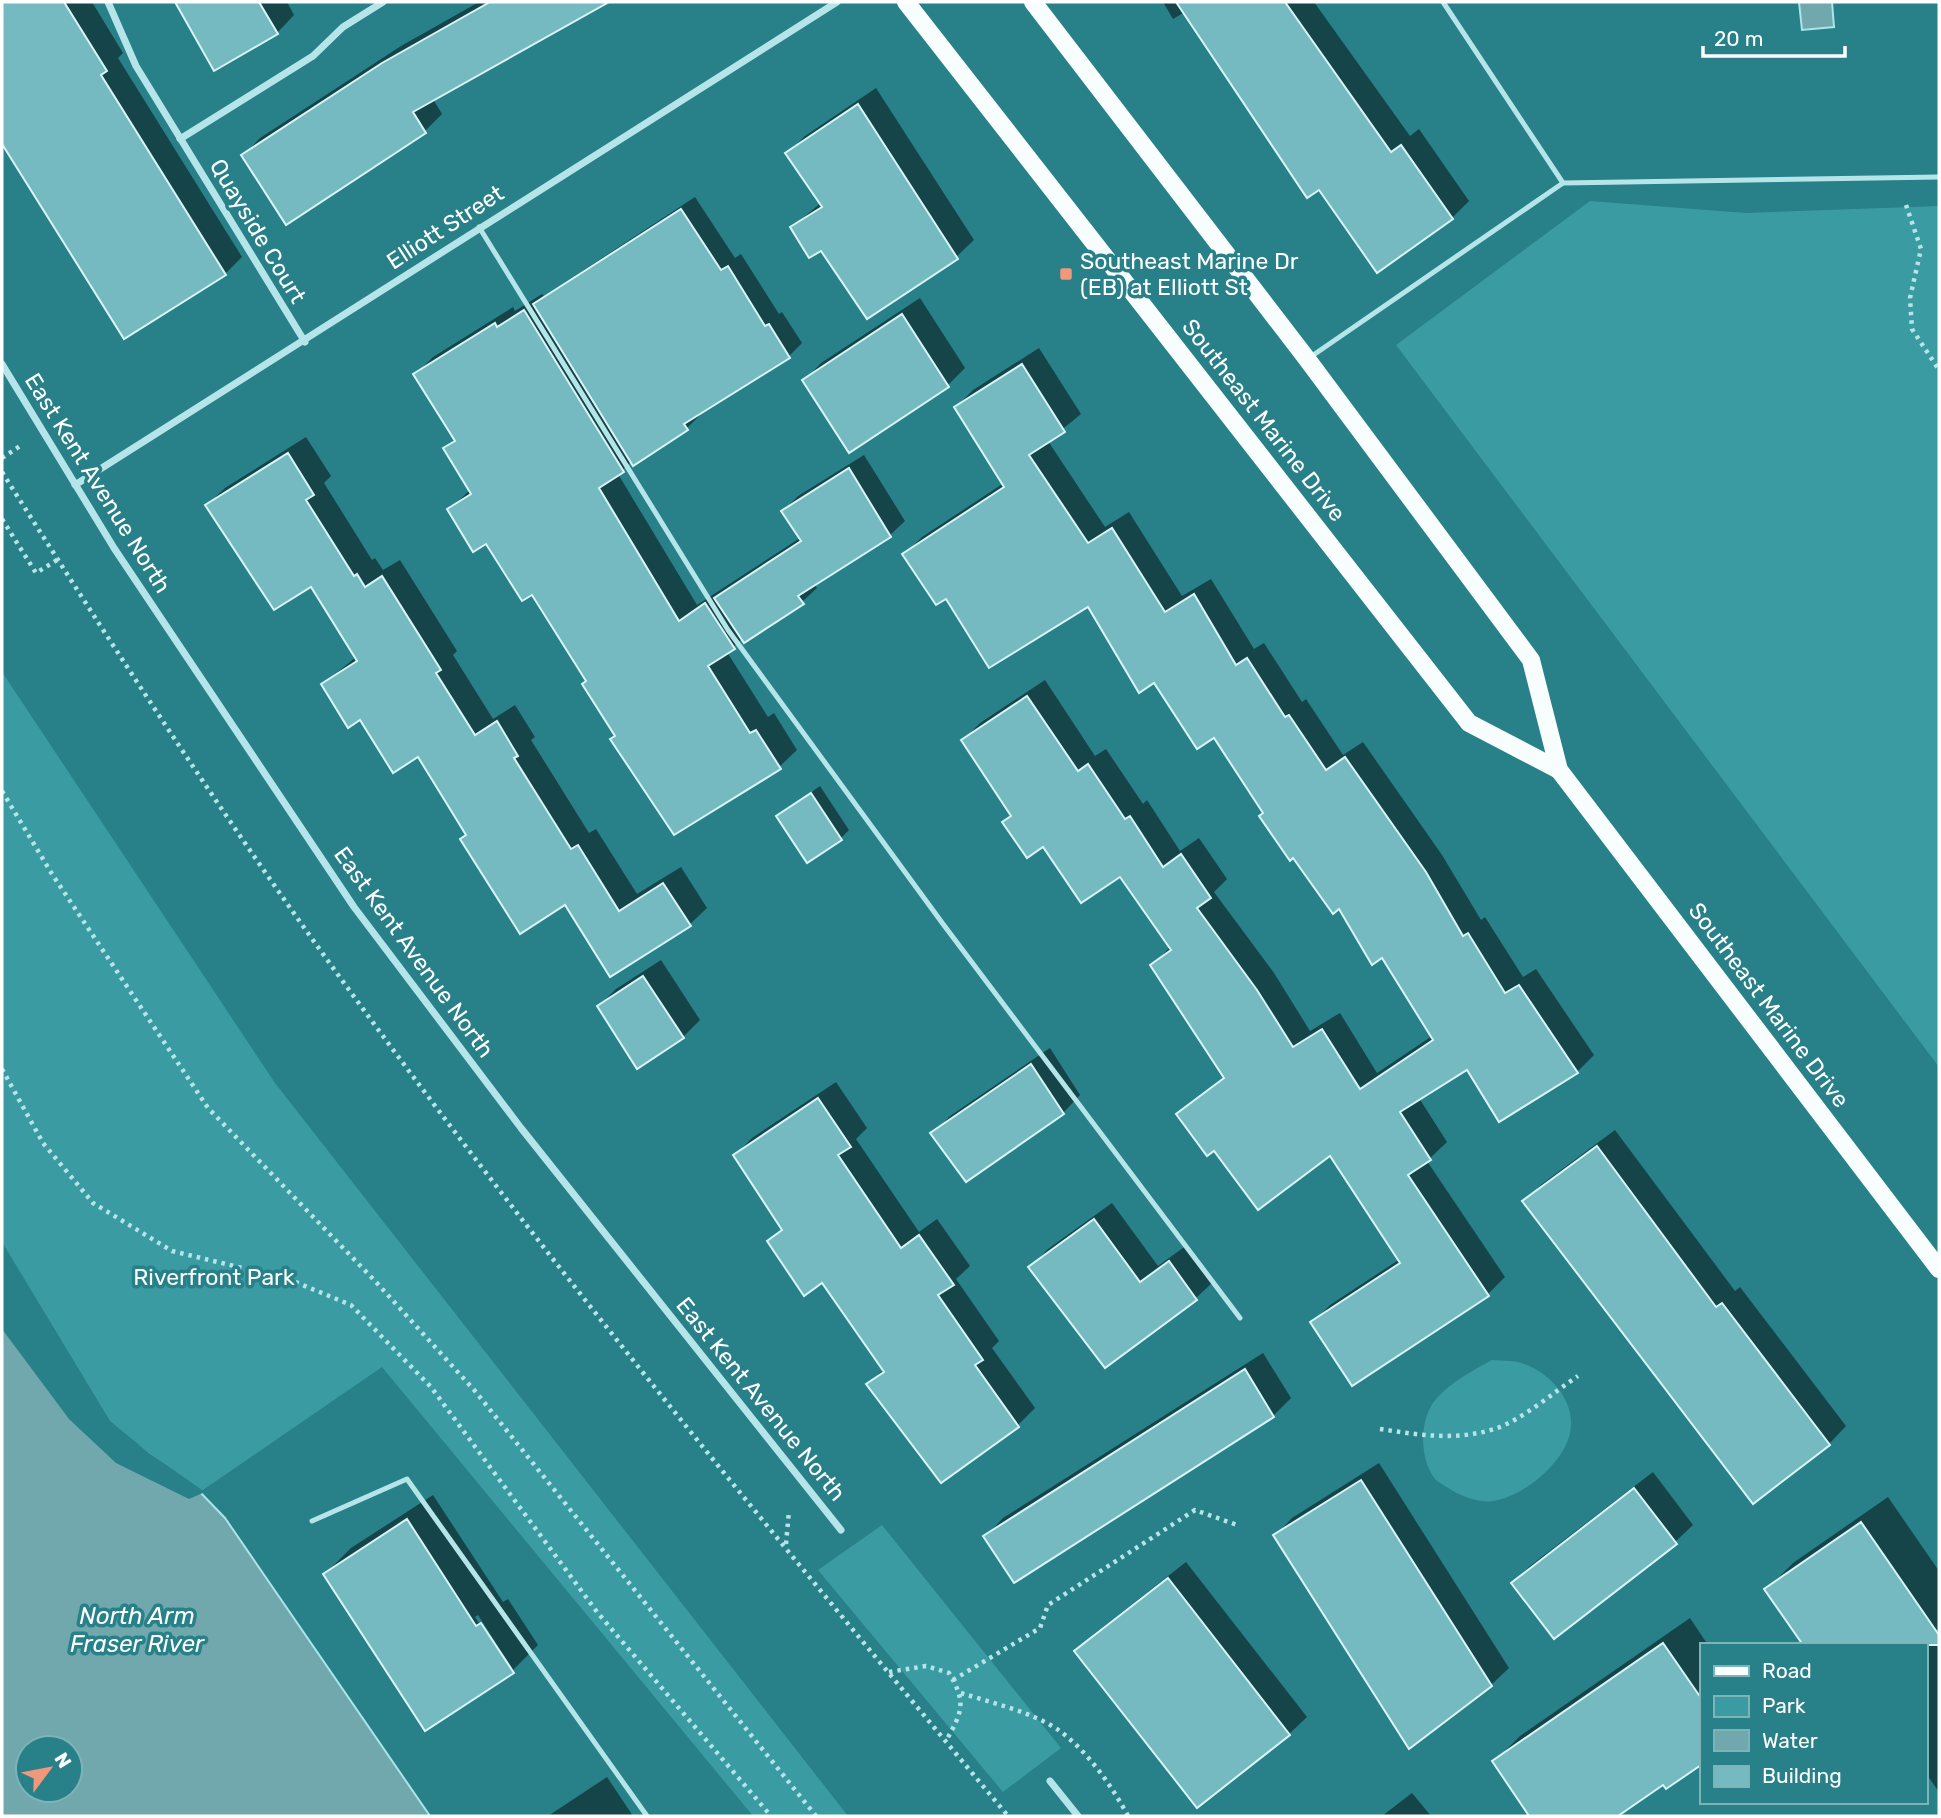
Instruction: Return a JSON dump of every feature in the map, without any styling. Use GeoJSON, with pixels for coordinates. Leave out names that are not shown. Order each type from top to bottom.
{"type":"FeatureCollection","features":[{"type":"Feature","properties":{"kind":"main road","name":"Southeast Marine Drive"},"geometry":{"type":"LineString","coordinates":[[906,2],[1469,723],[1559,770]]}},
{"type":"Feature","properties":{"kind":"main road","name":"Southeast Marine Drive"},"geometry":{"type":"LineString","coordinates":[[1033,2],[1307,359],[1531,660],[1559,770],[1939,1269]]}},
{"type":"Feature","properties":{"kind":"street","name":"Quayside Court"},"geometry":{"type":"LineString","coordinates":[[108,2],[136,66],[305,342]]}},
{"type":"Feature","properties":{"kind":"street"},"geometry":{"type":"LineString","coordinates":[[180,139],[313,56],[343,27],[383,2]]}},
{"type":"Feature","properties":{"kind":"street","name":"Elliott Street"},"geometry":{"type":"LineString","coordinates":[[75,485],[305,342],[480,227],[837,2]]}},
{"type":"Feature","properties":{"kind":"street","name":"East Kent Avenue North"},"geometry":{"type":"LineString","coordinates":[[2,363],[75,485],[354,907],[521,1128],[842,1530]]}},
{"type":"Feature","properties":{"kind":"street"},"geometry":{"type":"LineString","coordinates":[[1050,1781],[1078,1816]]}},
{"type":"Feature","properties":{"kind":"lane"},"geometry":{"type":"LineString","coordinates":[[1443,2],[1563,183]]}},
{"type":"Feature","properties":{"kind":"lane"},"geometry":{"type":"LineString","coordinates":[[1307,359],[1563,183],[1939,177]]}},
{"type":"Feature","properties":{"kind":"lane"},"geometry":{"type":"LineString","coordinates":[[480,227],[728,629],[943,924],[1240,1318]]}},
{"type":"Feature","properties":{"kind":"lane"},"geometry":{"type":"LineString","coordinates":[[312,1521],[407,1479],[647,1816]]}},
{"type":"Feature","properties":{"kind":"path"},"geometry":{"type":"LineString","coordinates":[[1897,178],[1921,249],[1910,298],[1912,329],[1939,370]]}},
{"type":"Feature","properties":{"kind":"path"},"geometry":{"type":"LineString","coordinates":[[2,458],[15,449]]}},
{"type":"Feature","properties":{"kind":"path"},"geometry":{"type":"LineString","coordinates":[[2,472],[57,560],[248,847],[354,998],[523,1219],[888,1672],[1008,1816]]}},
{"type":"Feature","properties":{"kind":"path"},"geometry":{"type":"LineString","coordinates":[[2,519],[36,573],[57,560]]}},
{"type":"Feature","properties":{"kind":"path"},"geometry":{"type":"LineString","coordinates":[[2,791],[59,884],[208,1108],[376,1282],[475,1391],[816,1816]]}},
{"type":"Feature","properties":{"kind":"path"},"geometry":{"type":"LineString","coordinates":[[2,1069],[43,1143],[93,1203],[172,1251],[288,1279],[351,1305],[431,1387],[597,1612],[771,1816]]}},
{"type":"Feature","properties":{"kind":"path"},"geometry":{"type":"LineString","coordinates":[[1380,1429],[1424,1436],[1457,1436],[1496,1429],[1578,1376]]}},
{"type":"Feature","properties":{"kind":"path"},"geometry":{"type":"LineString","coordinates":[[953,1680],[1040,1628],[1048,1605],[1195,1510],[1237,1525]]}},
{"type":"Feature","properties":{"kind":"path"},"geometry":{"type":"LineString","coordinates":[[888,1672],[926,1666],[949,1673],[961,1693],[960,1711],[946,1741]]}},
{"type":"Feature","properties":{"kind":"path"},"geometry":{"type":"LineString","coordinates":[[961,1693],[1004,1706],[1057,1730],[1089,1760],[1128,1816]]}},
{"type":"Feature","properties":{"kind":"green space"},"geometry":{"type":"Polygon","coordinates":[[[1590,201],[1746,213],[1939,206],[1939,1067],[1396,345],[1590,201]]]}},
{"type":"Feature","properties":{"kind":"green space","name":"Riverfront Park"},"geometry":{"type":"Polygon","coordinates":[[[2,672],[275,1083],[848,1816],[753,1816],[382,1367],[200,1492],[107,1423],[2,1246],[2,672]]]}},
{"type":"Feature","properties":{"kind":"green space"},"geometry":{"type":"Polygon","coordinates":[[[1492,1360],[1513,1361],[1544,1374],[1566,1400],[1571,1422],[1566,1444],[1551,1467],[1517,1493],[1488,1501],[1462,1495],[1435,1479],[1426,1461],[1423,1439],[1426,1417],[1436,1399],[1455,1382],[1492,1360]]]}},
{"type":"Feature","properties":{"kind":"green space"},"geometry":{"type":"Polygon","coordinates":[[[882,1525],[1061,1748],[1003,1792],[818,1570],[882,1525]]]}},
{"type":"Feature","properties":{"kind":"water"},"geometry":{"type":"Polygon","coordinates":[[[1799,2],[1832,2],[1834,27],[1802,30],[1799,2]]]}},
{"type":"Feature","properties":{"kind":"water","name":"North Arm Fraser River"},"geometry":{"type":"Polygon","coordinates":[[[2,1246],[107,1423],[200,1492],[225,1518],[430,1816],[2,1816],[2,1246]]]}},
{"type":"Feature","properties":{"kind":"pier"},"geometry":{"type":"Polygon","coordinates":[[[2,1242],[110,1421],[149,1453],[205,1492],[189,1499],[116,1463],[69,1419],[2,1329],[2,1242]]]}},
{"type":"Feature","properties":{"kind":"building"},"geometry":{"type":"Polygon","coordinates":[[[2,2],[64,2],[107,71],[101,75],[226,275],[124,339],[2,144],[2,2]]]}},
{"type":"Feature","properties":{"kind":"building"},"geometry":{"type":"Polygon","coordinates":[[[175,2],[259,2],[278,34],[214,71],[175,2]]]}},
{"type":"Feature","properties":{"kind":"building"},"geometry":{"type":"Polygon","coordinates":[[[490,2],[609,2],[413,112],[426,133],[286,225],[241,155],[382,63],[490,2]]]}},
{"type":"Feature","properties":{"kind":"building"},"geometry":{"type":"Polygon","coordinates":[[[1176,2],[1285,2],[1391,152],[1401,145],[1453,219],[1377,273],[1319,190],[1307,198],[1176,2]]]}},
{"type":"Feature","properties":{"kind":"building"},"geometry":{"type":"Polygon","coordinates":[[[858,104],[958,259],[867,319],[821,251],[809,258],[790,227],[822,207],[785,153],[858,104]]]}},
{"type":"Feature","properties":{"kind":"building"},"geometry":{"type":"Polygon","coordinates":[[[681,209],[721,270],[728,266],[765,326],[769,324],[790,358],[684,424],[688,430],[633,466],[533,304],[681,209]]]}},
{"type":"Feature","properties":{"kind":"building"},"geometry":{"type":"Polygon","coordinates":[[[524,310],[624,472],[599,488],[679,621],[705,603],[735,649],[708,666],[750,733],[756,730],[781,769],[674,835],[610,739],[615,736],[582,684],[586,681],[532,595],[522,601],[486,544],[473,552],[447,509],[471,494],[443,448],[455,441],[413,374],[495,323],[497,327],[524,310]]]}},
{"type":"Feature","properties":{"kind":"building"},"geometry":{"type":"Polygon","coordinates":[[[902,314],[949,387],[849,453],[802,380],[902,314]]]}},
{"type":"Feature","properties":{"kind":"building"},"geometry":{"type":"Polygon","coordinates":[[[1022,364],[1065,432],[1029,455],[1088,543],[1112,528],[1165,612],[1194,594],[1236,665],[1247,658],[1285,717],[1289,715],[1326,770],[1345,757],[1426,872],[1463,936],[1468,933],[1505,993],[1519,985],[1578,1073],[1499,1122],[1467,1070],[1400,1112],[1431,1160],[1408,1175],[1489,1296],[1352,1386],[1310,1322],[1400,1263],[1330,1156],[1258,1210],[1214,1151],[1207,1156],[1176,1114],[1224,1078],[1150,965],[1171,950],[1120,877],[1081,903],[1043,847],[1027,858],[1002,822],[1011,816],[961,740],[1027,696],[1078,771],[1088,764],[1125,819],[1130,816],[1163,867],[1181,854],[1211,898],[1197,908],[1257,990],[1293,1047],[1322,1029],[1360,1089],[1433,1040],[1382,958],[1372,965],[1339,909],[1333,914],[1293,858],[1290,861],[1259,816],[1263,813],[1214,738],[1197,749],[1154,683],[1139,693],[1088,607],[989,668],[946,599],[936,605],[902,554],[1004,487],[954,407],[1022,364]]]}},
{"type":"Feature","properties":{"kind":"building"},"geometry":{"type":"Polygon","coordinates":[[[288,453],[314,495],[306,500],[354,576],[357,574],[365,587],[382,576],[441,670],[436,673],[475,735],[497,721],[518,756],[514,758],[571,849],[578,845],[619,911],[663,883],[691,926],[610,977],[565,905],[520,934],[460,839],[466,835],[418,757],[393,773],[360,720],[348,728],[321,684],[357,661],[311,587],[274,610],[205,505],[288,453]]]}},
{"type":"Feature","properties":{"kind":"building"},"geometry":{"type":"Polygon","coordinates":[[[849,468],[891,537],[798,596],[804,604],[744,643],[714,598],[801,541],[781,511],[849,468]]]}},
{"type":"Feature","properties":{"kind":"building"},"geometry":{"type":"Polygon","coordinates":[[[811,793],[842,840],[807,863],[776,816],[811,793]]]}},
{"type":"Feature","properties":{"kind":"building"},"geometry":{"type":"Polygon","coordinates":[[[643,976],[684,1038],[637,1069],[597,1006],[643,976]]]}},
{"type":"Feature","properties":{"kind":"building"},"geometry":{"type":"Polygon","coordinates":[[[1031,1064],[1064,1114],[966,1182],[930,1133],[1031,1064]]]}},
{"type":"Feature","properties":{"kind":"building"},"geometry":{"type":"Polygon","coordinates":[[[818,1098],[851,1147],[838,1155],[901,1248],[919,1235],[954,1285],[938,1295],[983,1360],[975,1365],[1019,1427],[941,1483],[866,1384],[884,1372],[822,1283],[804,1296],[767,1241],[782,1230],[733,1155],[818,1098]]]}},
{"type":"Feature","properties":{"kind":"building"},"geometry":{"type":"Polygon","coordinates":[[[1597,1146],[1716,1307],[1722,1303],[1830,1445],[1753,1504],[1522,1201],[1597,1146]]]}},
{"type":"Feature","properties":{"kind":"building"},"geometry":{"type":"Polygon","coordinates":[[[1094,1219],[1140,1282],[1169,1261],[1197,1300],[1105,1368],[1028,1267],[1094,1219]]]}},
{"type":"Feature","properties":{"kind":"building"},"geometry":{"type":"Polygon","coordinates":[[[1245,1369],[1274,1417],[1014,1583],[983,1536],[1245,1369]]]}},
{"type":"Feature","properties":{"kind":"building"},"geometry":{"type":"Polygon","coordinates":[[[1361,1480],[1492,1686],[1409,1749],[1273,1535],[1361,1480]]]}},
{"type":"Feature","properties":{"kind":"building"},"geometry":{"type":"Polygon","coordinates":[[[1634,1488],[1677,1544],[1554,1639],[1511,1583],[1634,1488]]]}},
{"type":"Feature","properties":{"kind":"building"},"geometry":{"type":"Polygon","coordinates":[[[407,1519],[476,1626],[481,1623],[514,1673],[425,1731],[323,1574],[407,1519]]]}},
{"type":"Feature","properties":{"kind":"building"},"geometry":{"type":"Polygon","coordinates":[[[1861,1522],[1939,1635],[1939,1645],[1802,1643],[1764,1589],[1861,1522]]]}},
{"type":"Feature","properties":{"kind":"building"},"geometry":{"type":"Polygon","coordinates":[[[1168,1578],[1290,1735],[1197,1808],[1074,1651],[1168,1578]]]}},
{"type":"Feature","properties":{"kind":"building"},"geometry":{"type":"Polygon","coordinates":[[[1663,1643],[1700,1697],[1700,1766],[1666,1789],[1663,1785],[1618,1816],[1529,1816],[1492,1761],[1663,1643]]]}},
{"type":"Feature","properties":{"kind":"place","name":"Southeast Marine Dr (EB) at Elliott St"},"geometry":{"type":"Point","coordinates":[1066,274]}}]}
